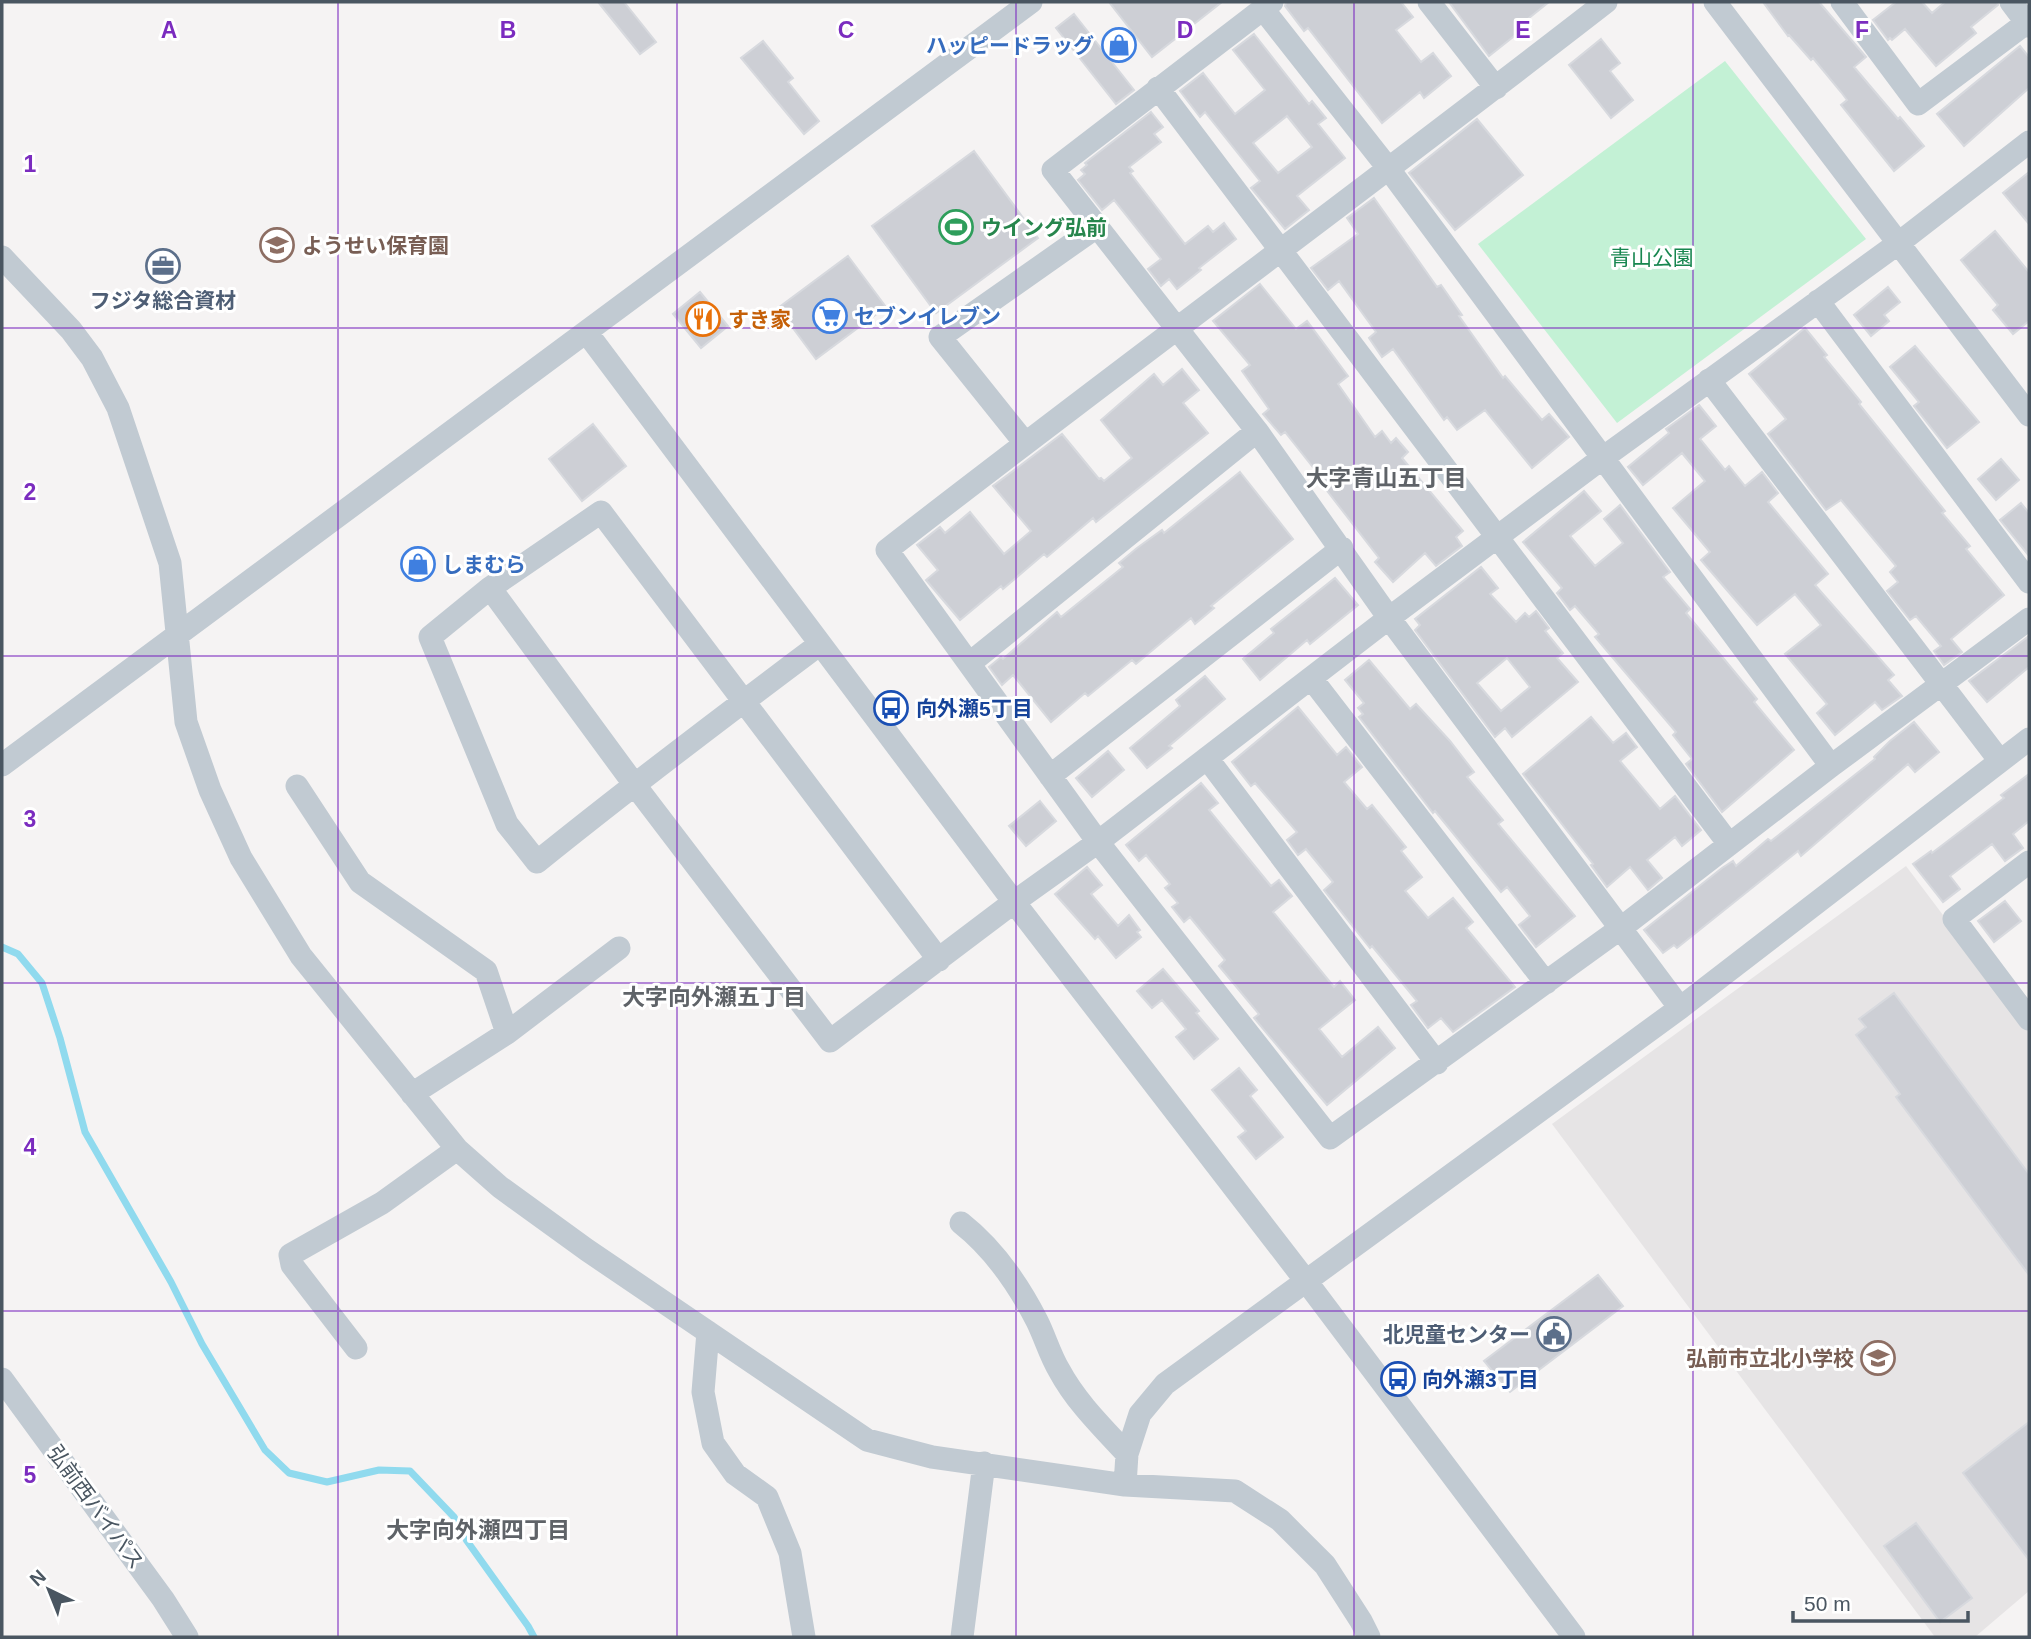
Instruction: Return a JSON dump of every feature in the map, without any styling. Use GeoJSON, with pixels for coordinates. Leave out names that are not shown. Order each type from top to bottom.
{"type":"FeatureCollection","features":[{"type":"Feature","properties":{"kind":"street"},"geometry":{"type":"LineString","coordinates":[[2,765],[1031,2]]}},
{"type":"Feature","properties":{"kind":"street"},"geometry":{"type":"LineString","coordinates":[[1429,2],[1496,88]]}},
{"type":"Feature","properties":{"kind":"street"},"geometry":{"type":"LineString","coordinates":[[1606,2],[887,550],[1098,842],[1330,1138],[1621,928],[1831,766],[2029,619]]}},
{"type":"Feature","properties":{"kind":"street"},"geometry":{"type":"LineString","coordinates":[[1715,2],[2029,415]]}},
{"type":"Feature","properties":{"kind":"street"},"geometry":{"type":"LineString","coordinates":[[1842,2],[1918,104],[2029,24],[2011,2]]}},
{"type":"Feature","properties":{"kind":"street"},"geometry":{"type":"LineString","coordinates":[[1680,1007],[1389,618],[1257,430],[1053,170],[1268,5],[1831,766]]}},
{"type":"Feature","properties":{"kind":"street"},"geometry":{"type":"LineString","coordinates":[[1158,88],[1730,844]]}},
{"type":"Feature","properties":{"kind":"street"},"geometry":{"type":"LineString","coordinates":[[490,588],[634,784],[830,1041],[1098,842],[1389,618],[1899,242],[2029,142]]}},
{"type":"Feature","properties":{"kind":"street"},"geometry":{"type":"LineString","coordinates":[[1025,443],[940,337],[1098,226]]}},
{"type":"Feature","properties":{"kind":"street"},"geometry":{"type":"LineString","coordinates":[[2,257],[78,339],[92,358],[118,408],[170,563],[186,722],[210,790],[241,858],[301,956],[457,1149],[500,1187],[587,1250],[867,1440],[932,1457],[1125,1485],[1236,1491],[1280,1520],[1325,1565],[1369,1637]]}},
{"type":"Feature","properties":{"kind":"street"},"geometry":{"type":"LineString","coordinates":[[1818,301],[2029,582]]}},
{"type":"Feature","properties":{"kind":"street"},"geometry":{"type":"LineString","coordinates":[[587,333],[1014,902],[1306,1281],[1574,1637]]}},
{"type":"Feature","properties":{"kind":"street"},"geometry":{"type":"LineString","coordinates":[[1709,380],[2000,761]]}},
{"type":"Feature","properties":{"kind":"street"},"geometry":{"type":"LineString","coordinates":[[970,663],[1257,430]]}},
{"type":"Feature","properties":{"kind":"street"},"geometry":{"type":"LineString","coordinates":[[820,643],[744,701],[634,784],[537,862],[507,824],[430,638],[490,588],[601,512],[744,701],[939,960]]}},
{"type":"Feature","properties":{"kind":"street"},"geometry":{"type":"LineString","coordinates":[[1050,776],[1342,548]]}},
{"type":"Feature","properties":{"kind":"street"},"geometry":{"type":"LineString","coordinates":[[1311,678],[1546,983]]}},
{"type":"Feature","properties":{"kind":"street"},"geometry":{"type":"LineString","coordinates":[[1125,1485],[1126,1454],[1140,1414],[1165,1384],[1680,1007],[2029,739]]}},
{"type":"Feature","properties":{"kind":"street"},"geometry":{"type":"LineString","coordinates":[[1207,758],[1437,1063]]}},
{"type":"Feature","properties":{"kind":"street"},"geometry":{"type":"LineString","coordinates":[[297,786],[360,882],[486,971],[507,1033]]}},
{"type":"Feature","properties":{"kind":"street"},"geometry":{"type":"LineString","coordinates":[[2029,862],[1954,919],[2029,1018]]}},
{"type":"Feature","properties":{"kind":"street"},"geometry":{"type":"LineString","coordinates":[[412,1094],[507,1033],[619,948]]}},
{"type":"Feature","properties":{"kind":"street"},"geometry":{"type":"LineString","coordinates":[[356,1348],[292,1265],[290,1255],[382,1203],[457,1149]]}},
{"type":"Feature","properties":{"kind":"street"},"geometry":{"type":"LineString","coordinates":[[961,1223],[982,1240],[1008,1272],[1037,1321],[1059,1370],[1079,1401],[1126,1454]]}},
{"type":"Feature","properties":{"kind":"street"},"geometry":{"type":"LineString","coordinates":[[708,1332],[703,1392],[713,1443],[735,1475],[767,1497],[790,1553],[804,1637]]}},
{"type":"Feature","properties":{"kind":"street","name":"弘前西バイパス"},"geometry":{"type":"LineString","coordinates":[[2,1379],[163,1599],[187,1637]]}},
{"type":"Feature","properties":{"kind":"street"},"geometry":{"type":"LineString","coordinates":[[962,1637],[985,1463]]}},
{"type":"Feature","properties":{"kind":"shaded area","name":"弘前市立北小学校"},"geometry":{"type":"Polygon","coordinates":[[[1906,866],[2029,1029],[2029,1591],[1975,1637],[1935,1637],[1552,1124],[1906,866]]]}},
{"type":"Feature","properties":{"kind":"green space","name":"青山公園"},"geometry":{"type":"Polygon","coordinates":[[[1725,61],[1866,239],[1617,423],[1478,244],[1725,61]]]}},
{"type":"Feature","properties":{"kind":"building"},"geometry":{"type":"Polygon","coordinates":[[[598,2],[624,2],[656,42],[640,54],[598,2]]]}},
{"type":"Feature","properties":{"kind":"building"},"geometry":{"type":"Polygon","coordinates":[[[1109,2],[1222,2],[1152,57],[1109,2]]]}},
{"type":"Feature","properties":{"kind":"building"},"geometry":{"type":"Polygon","coordinates":[[[1286,2],[1401,2],[1413,17],[1396,30],[1421,62],[1433,53],[1451,76],[1424,98],[1420,92],[1382,123],[1308,28],[1304,31],[1285,6],[1286,2]]]}},
{"type":"Feature","properties":{"kind":"building"},"geometry":{"type":"Polygon","coordinates":[[[1449,2],[1549,2],[1524,22],[1527,26],[1489,56],[1449,2]]]}},
{"type":"Feature","properties":{"kind":"building"},"geometry":{"type":"Polygon","coordinates":[[[1763,2],[1819,2],[1866,57],[1854,67],[1924,146],[1894,171],[1841,105],[1847,100],[1841,92],[1813,58],[1811,60],[1788,36],[1763,2]]]}},
{"type":"Feature","properties":{"kind":"building"},"geometry":{"type":"Polygon","coordinates":[[[1896,2],[1922,2],[1932,13],[1945,2],[1997,2],[1998,5],[1971,27],[1976,33],[1936,66],[1905,29],[1892,40],[1888,40],[1873,20],[1896,2]]]}},
{"type":"Feature","properties":{"kind":"building"},"geometry":{"type":"Polygon","coordinates":[[[1074,14],[1134,90],[1116,104],[1056,28],[1074,14]]]}},
{"type":"Feature","properties":{"kind":"building"},"geometry":{"type":"Polygon","coordinates":[[[1254,34],[1309,104],[1312,101],[1326,118],[1318,124],[1345,158],[1297,196],[1309,210],[1285,229],[1251,188],[1260,181],[1205,112],[1200,117],[1180,91],[1203,73],[1235,114],[1265,90],[1233,50],[1254,34]],[[1287,116],[1253,143],[1278,173],[1312,147],[1287,116]]]}},
{"type":"Feature","properties":{"kind":"building"},"geometry":{"type":"Polygon","coordinates":[[[1601,39],[1620,63],[1610,71],[1633,100],[1611,118],[1569,65],[1601,39]]]}},
{"type":"Feature","properties":{"kind":"building"},"geometry":{"type":"Polygon","coordinates":[[[763,41],[793,78],[788,82],[819,121],[804,134],[741,58],[763,41]]]}},
{"type":"Feature","properties":{"kind":"building"},"geometry":{"type":"Polygon","coordinates":[[[2020,46],[2029,57],[2029,88],[1964,146],[1937,114],[2020,46]]]}},
{"type":"Feature","properties":{"kind":"building"},"geometry":{"type":"Polygon","coordinates":[[[1151,112],[1163,127],[1154,134],[1161,142],[1129,167],[1133,171],[1130,173],[1185,244],[1208,226],[1213,232],[1224,223],[1236,239],[1177,289],[1169,279],[1161,286],[1148,269],[1161,259],[1114,200],[1102,210],[1078,180],[1085,174],[1081,170],[1087,165],[1085,163],[1151,112]]]}},
{"type":"Feature","properties":{"kind":"building"},"geometry":{"type":"Polygon","coordinates":[[[1477,119],[1523,175],[1455,230],[1409,173],[1477,119]]]}},
{"type":"Feature","properties":{"kind":"building"},"geometry":{"type":"Polygon","coordinates":[[[974,151],[1038,238],[936,313],[872,226],[974,151]]]}},
{"type":"Feature","properties":{"kind":"building"},"geometry":{"type":"Polygon","coordinates":[[[2029,172],[2029,224],[2003,193],[2029,172]]]}},
{"type":"Feature","properties":{"kind":"building"},"geometry":{"type":"Polygon","coordinates":[[[1374,198],[1437,287],[1441,285],[1462,315],[1459,316],[1503,378],[1505,376],[1542,420],[1549,414],[1569,437],[1532,468],[1485,410],[1457,430],[1447,417],[1444,420],[1393,349],[1382,357],[1369,338],[1376,332],[1339,281],[1328,290],[1311,268],[1358,234],[1347,218],[1374,198]]]}},
{"type":"Feature","properties":{"kind":"building"},"geometry":{"type":"Polygon","coordinates":[[[1995,231],[2029,272],[2029,321],[2013,334],[1993,310],[1998,305],[1961,260],[1995,231]]]}},
{"type":"Feature","properties":{"kind":"building"},"geometry":{"type":"Polygon","coordinates":[[[848,256],[886,307],[816,359],[778,308],[848,256]]]}},
{"type":"Feature","properties":{"kind":"building"},"geometry":{"type":"Polygon","coordinates":[[[1260,284],[1296,329],[1307,321],[1348,376],[1338,384],[1375,437],[1382,431],[1391,443],[1396,438],[1408,452],[1402,458],[1463,531],[1456,537],[1462,546],[1436,566],[1425,553],[1393,582],[1375,562],[1379,558],[1321,483],[1323,480],[1285,432],[1281,435],[1263,414],[1269,409],[1242,371],[1250,365],[1213,321],[1260,284]]]}},
{"type":"Feature","properties":{"kind":"building"},"geometry":{"type":"Polygon","coordinates":[[[1888,287],[1900,302],[1884,315],[1889,321],[1871,336],[1854,315],[1888,287]]]}},
{"type":"Feature","properties":{"kind":"building"},"geometry":{"type":"Polygon","coordinates":[[[700,292],[728,326],[701,348],[673,314],[700,292]]]}},
{"type":"Feature","properties":{"kind":"building"},"geometry":{"type":"Polygon","coordinates":[[[1805,328],[1827,355],[1824,357],[1861,402],[1859,404],[1945,511],[1942,513],[1970,546],[1966,549],[2004,595],[1951,639],[1962,652],[1944,665],[1934,651],[1941,646],[1916,616],[1910,620],[1887,591],[1898,582],[1890,572],[1896,566],[1841,500],[1826,510],[1768,434],[1786,419],[1749,374],[1805,328]]]}},
{"type":"Feature","properties":{"kind":"building"},"geometry":{"type":"Polygon","coordinates":[[[1915,346],[1979,422],[1947,448],[1914,406],[1919,402],[1890,367],[1915,346]]]}},
{"type":"Feature","properties":{"kind":"building"},"geometry":{"type":"Polygon","coordinates":[[[1182,369],[1199,390],[1183,403],[1208,433],[1096,522],[1093,518],[1047,557],[1044,554],[1003,589],[1001,586],[960,620],[926,580],[938,570],[917,545],[940,527],[945,533],[970,512],[1004,554],[1031,531],[993,486],[1062,434],[1099,479],[1104,481],[1132,458],[1101,420],[1154,374],[1163,385],[1182,369]]]}},
{"type":"Feature","properties":{"kind":"building"},"geometry":{"type":"Polygon","coordinates":[[[1699,405],[1716,426],[1700,439],[1725,470],[1729,466],[1745,486],[1762,472],[1778,493],[1768,502],[1828,574],[1815,585],[1894,675],[1888,680],[1902,696],[1882,710],[1875,702],[1835,735],[1817,713],[1827,704],[1785,654],[1821,625],[1795,594],[1757,625],[1701,560],[1710,552],[1673,508],[1705,481],[1682,453],[1643,485],[1628,467],[1669,433],[1666,429],[1699,405]]]}},
{"type":"Feature","properties":{"kind":"building"},"geometry":{"type":"Polygon","coordinates":[[[593,424],[626,466],[582,501],[549,459],[593,424]]]}},
{"type":"Feature","properties":{"kind":"building"},"geometry":{"type":"Polygon","coordinates":[[[2001,459],[2019,480],[1996,500],[1978,479],[2001,459]]]}},
{"type":"Feature","properties":{"kind":"building"},"geometry":{"type":"Polygon","coordinates":[[[1240,472],[1293,539],[1211,606],[1214,608],[1195,624],[1191,618],[1136,664],[1132,660],[1088,696],[1085,693],[1051,722],[1013,675],[1002,685],[989,667],[1001,657],[1003,659],[1057,612],[1061,617],[1123,567],[1119,563],[1137,548],[1162,530],[1164,533],[1240,472]]]}},
{"type":"Feature","properties":{"kind":"building"},"geometry":{"type":"Polygon","coordinates":[[[1584,491],[1601,511],[1570,536],[1595,566],[1623,543],[1604,519],[1620,505],[1670,572],[1663,577],[1690,609],[1686,613],[1757,699],[1754,702],[1794,750],[1722,812],[1686,764],[1692,759],[1673,735],[1676,732],[1595,637],[1599,634],[1575,606],[1570,610],[1557,593],[1562,588],[1523,542],[1584,491]]]}},
{"type":"Feature","properties":{"kind":"building"},"geometry":{"type":"Polygon","coordinates":[[[2021,503],[2029,513],[2029,556],[2000,520],[2021,503]]]}},
{"type":"Feature","properties":{"kind":"building"},"geometry":{"type":"Polygon","coordinates":[[[1481,567],[1498,588],[1490,594],[1516,622],[1525,613],[1529,617],[1536,611],[1549,628],[1545,631],[1563,653],[1557,658],[1578,682],[1512,737],[1505,728],[1495,737],[1415,630],[1420,625],[1415,619],[1481,567]],[[1507,658],[1477,683],[1501,711],[1530,687],[1507,658]]]}},
{"type":"Feature","properties":{"kind":"building"},"geometry":{"type":"Polygon","coordinates":[[[1335,578],[1358,605],[1310,644],[1307,640],[1260,680],[1243,659],[1274,633],[1271,629],[1335,578]]]}},
{"type":"Feature","properties":{"kind":"building"},"geometry":{"type":"Polygon","coordinates":[[[2029,636],[2029,667],[1987,702],[1969,681],[2029,636]]]}},
{"type":"Feature","properties":{"kind":"building"},"geometry":{"type":"Polygon","coordinates":[[[1369,660],[1410,709],[1416,704],[1450,741],[1474,772],[1467,777],[1503,820],[1498,824],[1575,916],[1536,947],[1519,925],[1530,916],[1507,887],[1501,892],[1435,811],[1433,813],[1359,717],[1363,714],[1358,708],[1364,703],[1345,680],[1369,660]]]}},
{"type":"Feature","properties":{"kind":"building"},"geometry":{"type":"Polygon","coordinates":[[[1205,676],[1225,699],[1147,768],[1130,748],[1180,706],[1176,700],[1205,676]]]}},
{"type":"Feature","properties":{"kind":"building"},"geometry":{"type":"Polygon","coordinates":[[[1298,707],[1337,755],[1346,747],[1362,767],[1344,782],[1367,809],[1372,805],[1406,847],[1401,851],[1422,877],[1405,891],[1428,918],[1453,898],[1473,922],[1466,928],[1515,987],[1453,1032],[1441,1018],[1428,1028],[1411,1005],[1417,1001],[1324,890],[1333,882],[1306,849],[1298,855],[1287,840],[1297,832],[1255,783],[1251,786],[1232,762],[1298,707]]]}},
{"type":"Feature","properties":{"kind":"building"},"geometry":{"type":"Polygon","coordinates":[[[1591,717],[1613,743],[1626,733],[1637,747],[1620,761],[1660,809],[1675,796],[1701,830],[1682,846],[1675,837],[1647,860],[1662,878],[1648,890],[1630,867],[1607,887],[1591,865],[1593,864],[1523,774],[1591,717]]]}},
{"type":"Feature","properties":{"kind":"building"},"geometry":{"type":"Polygon","coordinates":[[[1914,722],[1939,752],[1915,772],[1908,764],[1801,856],[1798,851],[1677,948],[1674,945],[1663,953],[1644,930],[1722,868],[1733,861],[1736,866],[1768,839],[1771,841],[1875,759],[1890,741],[1914,722]]]}},
{"type":"Feature","properties":{"kind":"building"},"geometry":{"type":"Polygon","coordinates":[[[1108,751],[1124,770],[1092,797],[1076,778],[1108,751]]]}},
{"type":"Feature","properties":{"kind":"building"},"geometry":{"type":"Polygon","coordinates":[[[2029,774],[2029,821],[2013,834],[2023,848],[2005,861],[1992,844],[1950,876],[1960,889],[1943,902],[1913,864],[1931,851],[1932,853],[2004,798],[2001,795],[2029,774]]]}},
{"type":"Feature","properties":{"kind":"building"},"geometry":{"type":"Polygon","coordinates":[[[1201,783],[1218,803],[1209,810],[1271,886],[1279,880],[1292,896],[1273,912],[1334,987],[1340,981],[1355,1000],[1319,1029],[1342,1057],[1378,1027],[1395,1048],[1327,1105],[1254,1018],[1259,1014],[1219,966],[1225,960],[1190,917],[1184,922],[1172,907],[1178,903],[1165,888],[1170,884],[1146,855],[1139,861],[1126,845],[1201,783]]]}},
{"type":"Feature","properties":{"kind":"building"},"geometry":{"type":"Polygon","coordinates":[[[1040,801],[1056,821],[1026,846],[1009,826],[1040,801]]]}},
{"type":"Feature","properties":{"kind":"building"},"geometry":{"type":"Polygon","coordinates":[[[1087,867],[1102,885],[1091,894],[1118,926],[1129,915],[1140,930],[1137,932],[1141,937],[1116,958],[1098,936],[1095,939],[1055,894],[1087,867]]]}},
{"type":"Feature","properties":{"kind":"building"},"geometry":{"type":"Polygon","coordinates":[[[2005,901],[2021,921],[1994,942],[1978,921],[2005,901]]]}},
{"type":"Feature","properties":{"kind":"building"},"geometry":{"type":"Polygon","coordinates":[[[1163,969],[1199,1011],[1196,1013],[1218,1039],[1194,1059],[1176,1037],[1186,1029],[1162,1000],[1152,1008],[1137,991],[1163,969]]]}},
{"type":"Feature","properties":{"kind":"building"},"geometry":{"type":"Polygon","coordinates":[[[1894,993],[2029,1174],[2029,1275],[1896,1097],[1900,1094],[1856,1035],[1866,1027],[1859,1019],[1894,993]]]}},
{"type":"Feature","properties":{"kind":"building"},"geometry":{"type":"Polygon","coordinates":[[[1239,1068],[1257,1090],[1250,1096],[1283,1137],[1256,1159],[1238,1137],[1246,1131],[1212,1090],[1239,1068]]]}},
{"type":"Feature","properties":{"kind":"building","name":"北児童センター"},"geometry":{"type":"Polygon","coordinates":[[[1598,1275],[1623,1306],[1510,1392],[1484,1361],[1598,1275]]]}},
{"type":"Feature","properties":{"kind":"building"},"geometry":{"type":"Polygon","coordinates":[[[2029,1422],[2029,1560],[1963,1473],[2029,1422]]]}},
{"type":"Feature","properties":{"kind":"building"},"geometry":{"type":"Polygon","coordinates":[[[1916,1523],[1972,1598],[1940,1622],[1884,1546],[1916,1523]]]}},
{"type":"Feature","properties":{"kind":"waterway"},"geometry":{"type":"LineString","coordinates":[[2,947],[18,954],[42,983],[85,1132],[171,1282],[202,1344],[265,1450],[289,1473],[327,1482],[379,1470],[410,1471],[454,1517],[467,1541],[534,1637]]}},
{"type":"Feature","properties":{"kind":"place","name":"ハッピードラッグ"},"geometry":{"type":"Point","coordinates":[1119,45]}},
{"type":"Feature","properties":{"kind":"place","name":"ウイング弘前"},"geometry":{"type":"Point","coordinates":[956,227]}},
{"type":"Feature","properties":{"kind":"place","name":"ようせい保育園"},"geometry":{"type":"Point","coordinates":[277,245]}},
{"type":"Feature","properties":{"kind":"place","name":"フジタ総合資材"},"geometry":{"type":"Point","coordinates":[163,266]}},
{"type":"Feature","properties":{"kind":"place","name":"セブンイレブン"},"geometry":{"type":"Point","coordinates":[830,316]}},
{"type":"Feature","properties":{"kind":"place","name":"すき家"},"geometry":{"type":"Point","coordinates":[703,319]}},
{"type":"Feature","properties":{"kind":"place","name":"しまむら"},"geometry":{"type":"Point","coordinates":[418,564]}},
{"type":"Feature","properties":{"kind":"place","name":"向外瀬5丁目"},"geometry":{"type":"Point","coordinates":[891,708]}},
{"type":"Feature","properties":{"kind":"place","name":"北児童センター"},"geometry":{"type":"Point","coordinates":[1554,1334]}},
{"type":"Feature","properties":{"kind":"place","name":"弘前市立北小学校"},"geometry":{"type":"Point","coordinates":[1878,1358]}},
{"type":"Feature","properties":{"kind":"place","name":"向外瀬3丁目"},"geometry":{"type":"Point","coordinates":[1398,1379]}},
{"type":"Feature","properties":{"kind":"district","name":"大字青山五丁目"},"geometry":{"type":"Point","coordinates":[1386,478]}},
{"type":"Feature","properties":{"kind":"district","name":"大字向外瀬五丁目"},"geometry":{"type":"Point","coordinates":[714,997]}},
{"type":"Feature","properties":{"kind":"district","name":"大字向外瀬四丁目"},"geometry":{"type":"Point","coordinates":[478,1530]}}]}
